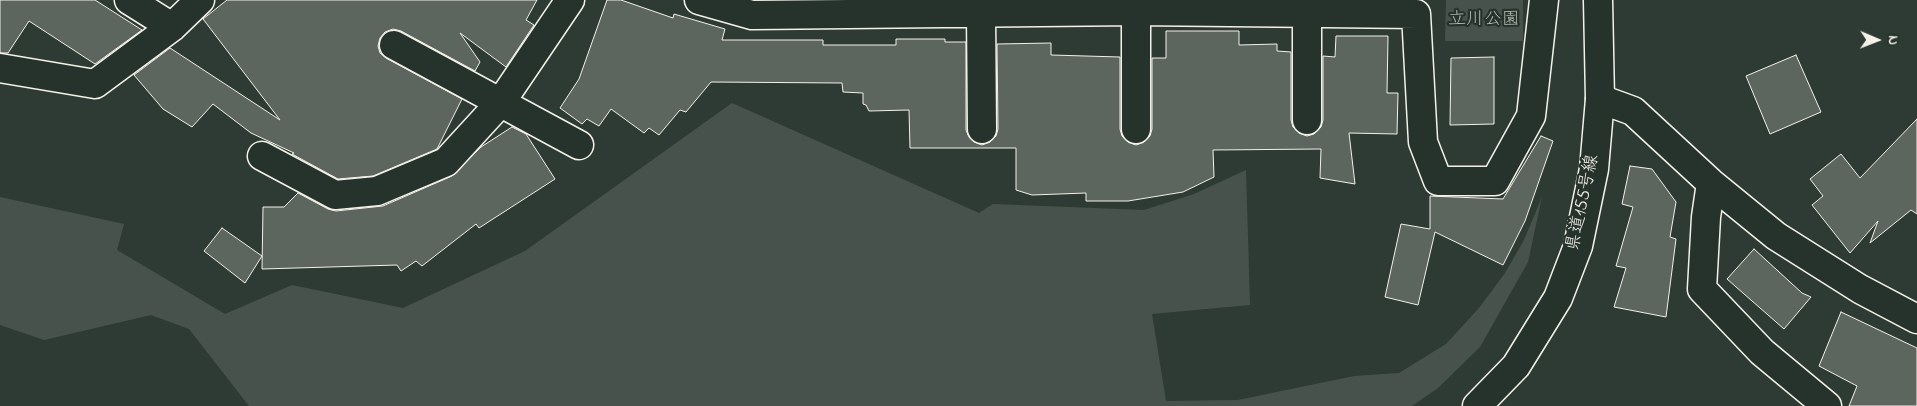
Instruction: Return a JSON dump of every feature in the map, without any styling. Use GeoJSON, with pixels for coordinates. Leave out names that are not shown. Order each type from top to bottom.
{"type":"FeatureCollection","features":[{"type":"Feature","properties":{"kind":"street"},"geometry":{"type":"LineString","coordinates":[[129,0],[172,27]]}},
{"type":"Feature","properties":{"kind":"street"},"geometry":{"type":"LineString","coordinates":[[0,68],[95,84],[172,27],[200,0]]}},
{"type":"Feature","properties":{"kind":"street"},"geometry":{"type":"LineString","coordinates":[[262,156],[335,195],[377,191],[446,162],[500,102],[570,0]]}},
{"type":"Feature","properties":{"kind":"street"},"geometry":{"type":"LineString","coordinates":[[699,0],[752,15],[981,13],[1136,6],[1307,14],[1334,7],[1416,14],[1423,142],[1438,180],[1494,181],[1531,116],[1544,0]]}},
{"type":"Feature","properties":{"kind":"street","name":"県道155号線"},"geometry":{"type":"LineString","coordinates":[[1477,406],[1516,366],[1558,298],[1580,236],[1594,169],[1600,99],[1598,0]]}},
{"type":"Feature","properties":{"kind":"street"},"geometry":{"type":"LineString","coordinates":[[1136,6],[1136,129]]}},
{"type":"Feature","properties":{"kind":"street"},"geometry":{"type":"LineString","coordinates":[[981,13],[982,129]]}},
{"type":"Feature","properties":{"kind":"street"},"geometry":{"type":"LineString","coordinates":[[1307,14],[1307,120]]}},
{"type":"Feature","properties":{"kind":"street"},"geometry":{"type":"LineString","coordinates":[[394,45],[579,145]]}},
{"type":"Feature","properties":{"kind":"street"},"geometry":{"type":"LineString","coordinates":[[1600,99],[1633,111],[1712,183],[1776,236],[1860,289],[1917,319]]}},
{"type":"Feature","properties":{"kind":"street"},"geometry":{"type":"LineString","coordinates":[[1712,183],[1706,217],[1702,289],[1762,352],[1827,406]]}},
{"type":"Feature","properties":{"kind":"green space","name":"立川公園"},"geometry":{"type":"Polygon","coordinates":[[[1446,0],[1523,0],[1523,41],[1445,41],[1446,0]]]}},
{"type":"Feature","properties":{"kind":"green space"},"geometry":{"type":"Polygon","coordinates":[[[732,103],[979,213],[993,204],[1144,210],[1194,194],[1246,170],[1250,305],[1152,314],[1166,401],[1238,400],[1354,376],[1399,373],[1446,344],[1479,308],[1505,273],[1524,240],[1542,197],[1528,262],[1480,347],[1438,388],[1412,406],[249,406],[189,329],[151,315],[44,340],[0,325],[0,197],[124,224],[117,250],[225,314],[292,285],[403,308],[525,251],[732,103]]]}},
{"type":"Feature","properties":{"kind":"building"},"geometry":{"type":"Polygon","coordinates":[[[0,0],[95,0],[142,30],[95,64],[29,21],[8,53],[0,53],[0,0]]]}},
{"type":"Feature","properties":{"kind":"building"},"geometry":{"type":"Polygon","coordinates":[[[227,0],[537,0],[526,20],[534,25],[506,67],[460,33],[480,62],[475,71],[401,31],[393,29],[385,32],[380,38],[378,46],[380,53],[462,99],[437,149],[373,176],[338,179],[292,154],[294,153],[251,133],[213,104],[192,127],[163,109],[134,75],[170,48],[280,120],[203,19],[227,0]]]}},
{"type":"Feature","properties":{"kind":"building"},"geometry":{"type":"Polygon","coordinates":[[[607,0],[621,0],[673,18],[674,14],[725,29],[722,40],[823,40],[823,45],[896,45],[896,39],[945,39],[945,42],[966,42],[966,130],[974,142],[982,145],[990,142],[996,136],[998,129],[997,44],[1051,43],[1051,55],[1120,57],[1120,129],[1122,136],[1128,142],[1136,145],[1144,142],[1150,136],[1152,129],[1152,58],[1166,58],[1166,31],[1239,31],[1239,45],[1277,44],[1277,51],[1291,52],[1291,120],[1293,127],[1299,133],[1307,136],[1314,134],[1321,127],[1323,120],[1323,56],[1335,57],[1336,36],[1388,36],[1387,93],[1398,93],[1397,134],[1349,133],[1355,184],[1320,178],[1321,149],[1213,150],[1214,177],[1183,192],[1128,201],[1086,201],[1086,193],[1032,195],[1016,190],[1016,148],[910,148],[909,110],[869,111],[866,105],[863,104],[863,93],[843,92],[842,83],[711,82],[686,112],[680,110],[659,135],[649,128],[644,133],[611,109],[599,126],[587,119],[582,124],[560,108],[579,79],[607,0]]]}},
{"type":"Feature","properties":{"kind":"building"},"geometry":{"type":"Polygon","coordinates":[[[1796,55],[1821,112],[1770,134],[1746,76],[1796,55]]]}},
{"type":"Feature","properties":{"kind":"building"},"geometry":{"type":"Polygon","coordinates":[[[1494,57],[1494,124],[1450,125],[1451,58],[1494,57]]]}},
{"type":"Feature","properties":{"kind":"building"},"geometry":{"type":"Polygon","coordinates":[[[1917,119],[1917,214],[1911,210],[1870,243],[1878,221],[1850,253],[1812,205],[1823,196],[1810,179],[1841,154],[1860,178],[1917,119]]]}},
{"type":"Feature","properties":{"kind":"building"},"geometry":{"type":"Polygon","coordinates":[[[512,127],[526,134],[555,179],[479,228],[476,224],[422,266],[416,261],[401,271],[397,265],[262,269],[263,207],[284,207],[298,193],[328,209],[336,211],[383,206],[452,176],[481,147],[512,127]]]}},
{"type":"Feature","properties":{"kind":"building"},"geometry":{"type":"Polygon","coordinates":[[[1541,136],[1553,141],[1525,221],[1503,265],[1435,232],[1418,305],[1385,297],[1401,224],[1430,229],[1430,196],[1503,199],[1541,136]]]}},
{"type":"Feature","properties":{"kind":"building"},"geometry":{"type":"Polygon","coordinates":[[[1630,166],[1652,169],[1676,202],[1670,237],[1676,239],[1666,317],[1614,307],[1626,268],[1616,266],[1633,207],[1622,204],[1630,166]]]}},
{"type":"Feature","properties":{"kind":"building"},"geometry":{"type":"Polygon","coordinates":[[[222,228],[262,256],[245,283],[204,251],[222,228]]]}},
{"type":"Feature","properties":{"kind":"building"},"geometry":{"type":"Polygon","coordinates":[[[1754,249],[1802,293],[1811,297],[1784,329],[1727,279],[1754,249]]]}},
{"type":"Feature","properties":{"kind":"building"},"geometry":{"type":"Polygon","coordinates":[[[1841,312],[1917,348],[1917,406],[1849,406],[1857,386],[1819,366],[1841,312]]]}}]}
